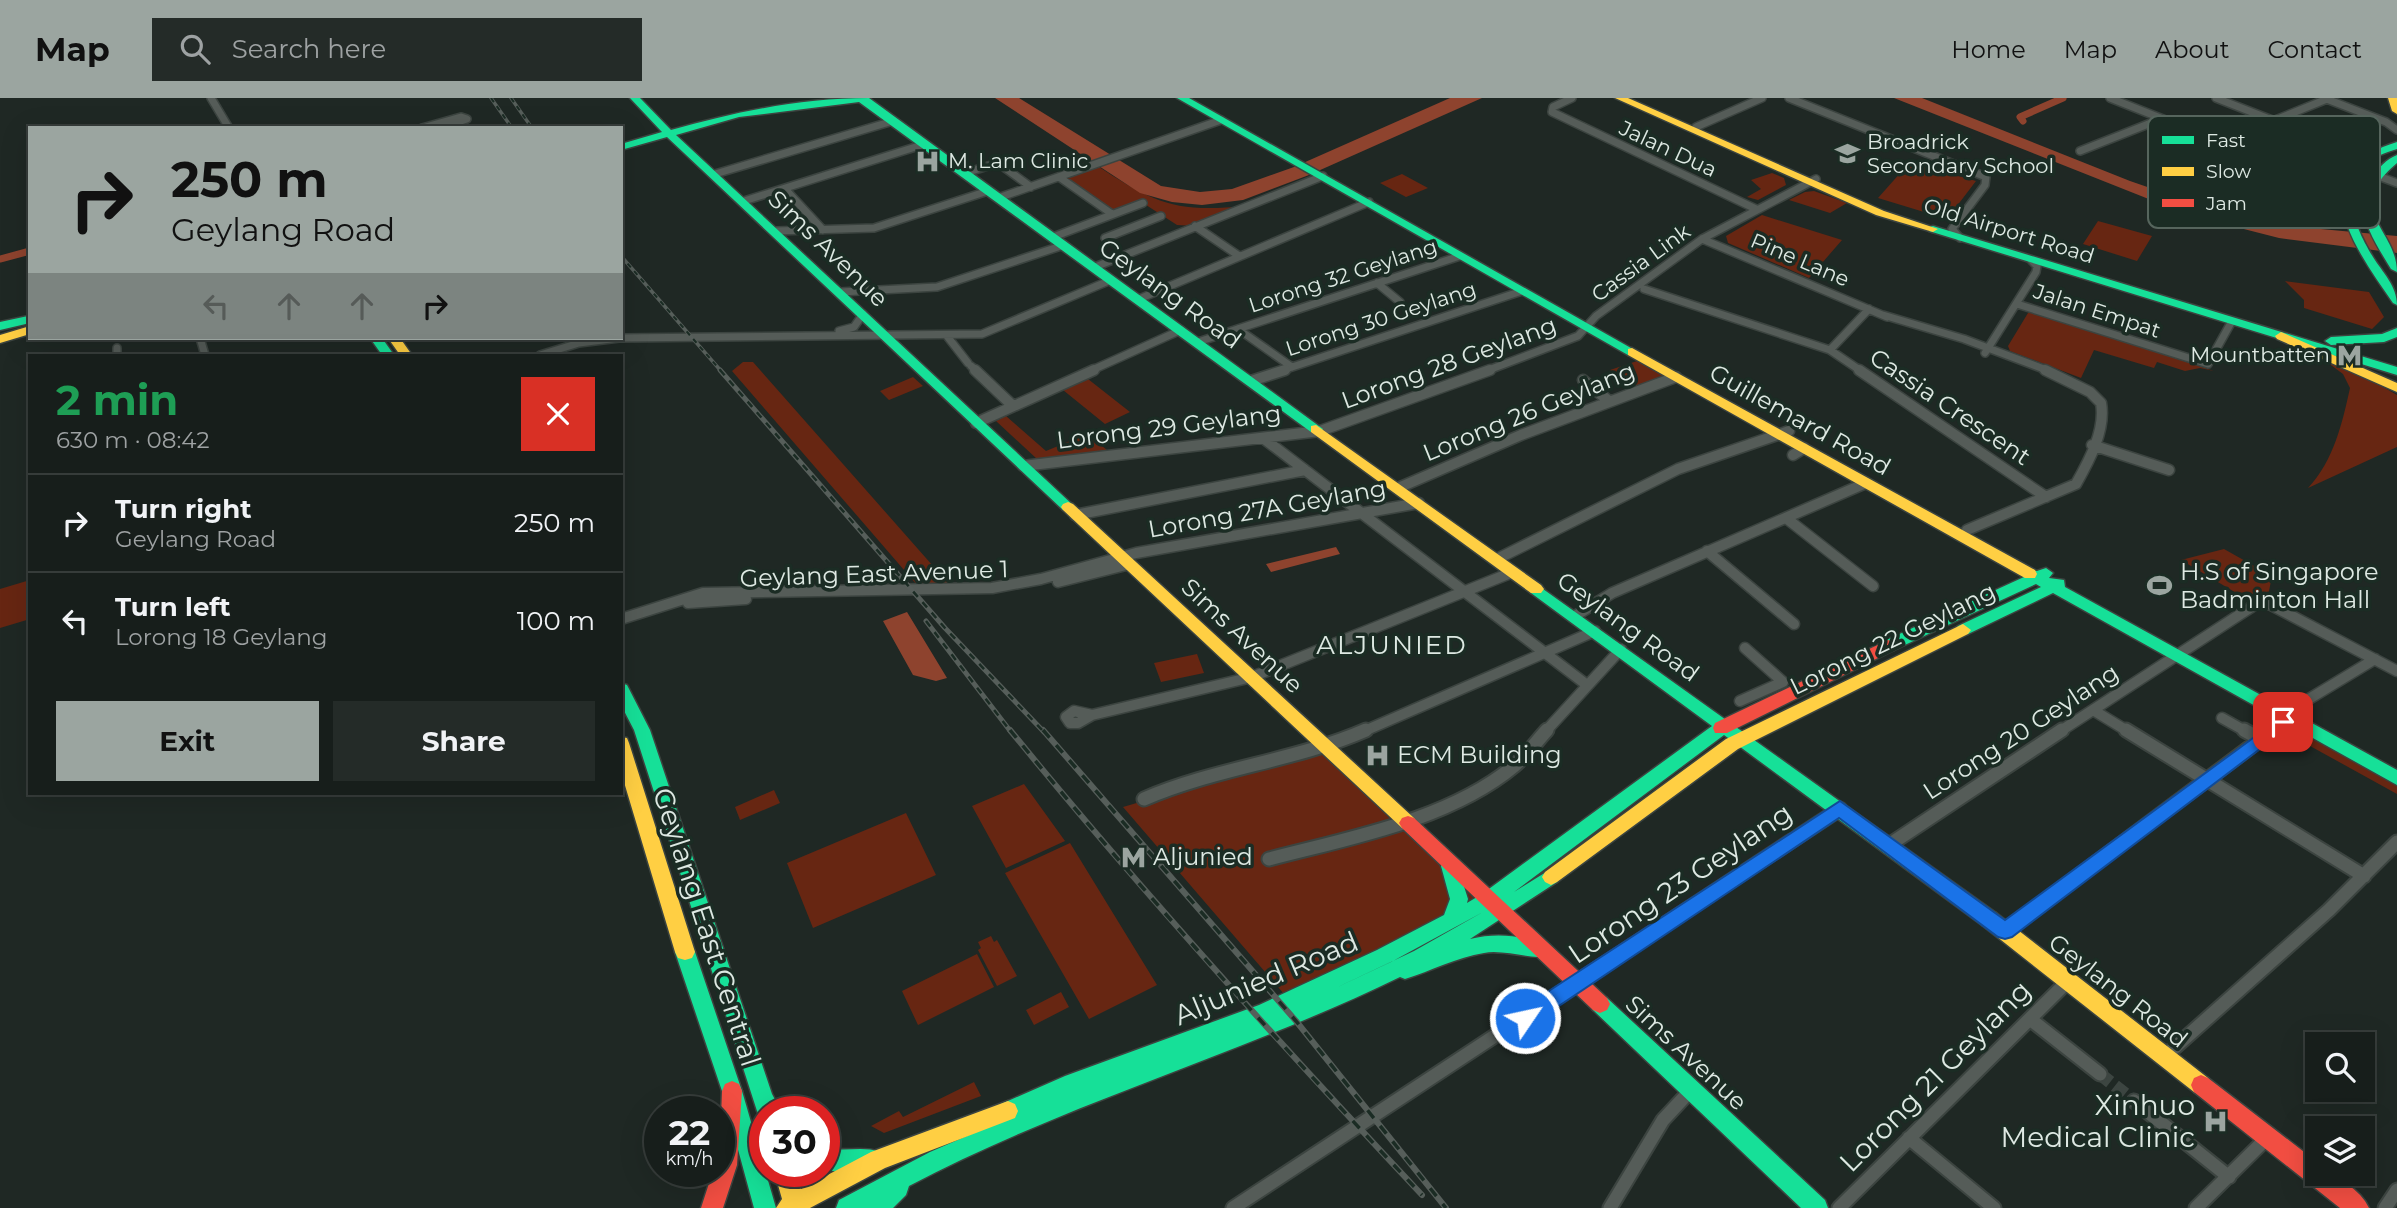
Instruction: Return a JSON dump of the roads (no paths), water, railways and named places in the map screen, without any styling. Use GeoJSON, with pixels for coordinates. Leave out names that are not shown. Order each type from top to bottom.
{"type":"FeatureCollection","features":[{"type":"Feature","properties":{"kind":"main road","name":"Sims Avenue"},"geometry":{"type":"LineString","coordinates":[[635,98],[665,130],[776,231],[976,423],[1408,822],[1817,1208]]}},
{"type":"Feature","properties":{"kind":"main road"},"geometry":{"type":"LineString","coordinates":[[623,146],[732,109],[810,98]]}},
{"type":"Feature","properties":{"kind":"main road"},"geometry":{"type":"LineString","coordinates":[[623,139],[749,112],[862,98]]}},
{"type":"Feature","properties":{"kind":"main road","name":"Geylang Road"},"geometry":{"type":"LineString","coordinates":[[862,98],[2005,931],[2358,1208]]}},
{"type":"Feature","properties":{"kind":"main road","name":"Guillemard Road"},"geometry":{"type":"LineString","coordinates":[[1182,98],[1302,161]]}},
{"type":"Feature","properties":{"kind":"main road","name":"Guillemard Road"},"geometry":{"type":"LineString","coordinates":[[1194,98],[1522,291],[1591,325],[1676,377],[1967,530],[2049,580]]}},
{"type":"Feature","properties":{"kind":"main road","name":"Old Airport Road"},"geometry":{"type":"LineString","coordinates":[[1620,98],[1813,181]]}},
{"type":"Feature","properties":{"kind":"main road","name":"Old Airport Road"},"geometry":{"type":"LineString","coordinates":[[1630,98],[1813,181],[1861,206],[2397,361]]}},
{"type":"Feature","properties":{"kind":"main road"},"geometry":{"type":"LineString","coordinates":[[2393,98],[2397,111]]}},
{"type":"Feature","properties":{"kind":"main road"},"geometry":{"type":"LineString","coordinates":[[623,138],[635,131],[649,113]]}},
{"type":"Feature","properties":{"kind":"main road"},"geometry":{"type":"LineString","coordinates":[[640,141],[673,142],[686,147]]}},
{"type":"Feature","properties":{"kind":"main road"},"geometry":{"type":"LineString","coordinates":[[2380,153],[2397,145]]}},
{"type":"Feature","properties":{"kind":"main road"},"geometry":{"type":"LineString","coordinates":[[2380,169],[2397,158]]}},
{"type":"Feature","properties":{"kind":"main road","name":"Guillemard Road"},"geometry":{"type":"LineString","coordinates":[[1325,175],[1784,433],[1798,452],[1866,484],[2180,651],[2291,713],[2397,778]]}},
{"type":"Feature","properties":{"kind":"main road"},"geometry":{"type":"LineString","coordinates":[[2354,228],[2397,301]]}},
{"type":"Feature","properties":{"kind":"main road"},"geometry":{"type":"LineString","coordinates":[[2374,228],[2397,269]]}},
{"type":"Feature","properties":{"kind":"main road","name":"Old Airport Road"},"geometry":{"type":"LineString","coordinates":[[1956,234],[2230,325],[2281,336],[2397,371]]}},
{"type":"Feature","properties":{"kind":"main road"},"geometry":{"type":"LineString","coordinates":[[2331,341],[2384,338],[2397,332]]}},
{"type":"Feature","properties":{"kind":"main road"},"geometry":{"type":"LineString","coordinates":[[2281,336],[2397,388]]}},
{"type":"Feature","properties":{"kind":"main road"},"geometry":{"type":"LineString","coordinates":[[2350,356],[2397,388]]}},
{"type":"Feature","properties":{"kind":"main road","name":"Lorong 22 Geylang"},"geometry":{"type":"LineString","coordinates":[[1726,726],[1792,691],[2049,580]]}},
{"type":"Feature","properties":{"kind":"main road","name":"Lorong 22 Geylang"},"geometry":{"type":"LineString","coordinates":[[1743,738],[2049,580]]}},
{"type":"Feature","properties":{"kind":"main road","name":"Geylang East Central"},"geometry":{"type":"LineString","coordinates":[[623,693],[642,730],[764,1096]]}},
{"type":"Feature","properties":{"kind":"main road","name":"Guillemard Road"},"geometry":{"type":"LineString","coordinates":[[2291,713],[2397,765]]}},
{"type":"Feature","properties":{"kind":"main road","name":"Aljunied Road"},"geometry":{"type":"LineString","coordinates":[[793,1207],[879,1160],[972,1126],[1065,1086],[1265,1012],[1384,956],[1489,900],[1726,726]]}},
{"type":"Feature","properties":{"kind":"main road","name":"Aljunied Road"},"geometry":{"type":"LineString","coordinates":[[846,1208],[993,1134],[1279,1023],[1388,973],[1503,912],[1743,738]]}},
{"type":"Feature","properties":{"kind":"main road","name":"Geylang East Central"},"geometry":{"type":"LineString","coordinates":[[623,750],[682,943],[732,1091],[765,1208]]}},
{"type":"Feature","properties":{"kind":"main road"},"geometry":{"type":"LineString","coordinates":[[1448,860],[1459,899],[1451,920]]}},
{"type":"Feature","properties":{"kind":"main road"},"geometry":{"type":"LineString","coordinates":[[1388,973],[1430,966],[1499,938],[1522,942],[1554,959]]}},
{"type":"Feature","properties":{"kind":"main road"},"geometry":{"type":"LineString","coordinates":[[712,1208],[723,1180],[729,1150],[732,1091]]}},
{"type":"Feature","properties":{"kind":"main road"},"geometry":{"type":"LineString","coordinates":[[840,1162],[879,1160]]}},
{"type":"Feature","properties":{"kind":"main road"},"geometry":{"type":"LineString","coordinates":[[878,1208],[913,1173]]}},
{"type":"Feature","properties":{"kind":"main road"},"geometry":{"type":"LineString","coordinates":[[789,1187],[793,1207]]}},
{"type":"Feature","properties":{"kind":"street"},"geometry":{"type":"LineString","coordinates":[[211,98],[228,126]]}},
{"type":"Feature","properties":{"kind":"street","name":"Jalan Dua"},"geometry":{"type":"LineString","coordinates":[[1572,98],[1553,107],[1552,112],[1756,209]]}},
{"type":"Feature","properties":{"kind":"street"},"geometry":{"type":"LineString","coordinates":[[1696,127],[1762,98]]}},
{"type":"Feature","properties":{"kind":"street"},"geometry":{"type":"LineString","coordinates":[[1789,98],[1986,177],[1985,185],[1956,234]]}},
{"type":"Feature","properties":{"kind":"street"},"geometry":{"type":"LineString","coordinates":[[2110,98],[2154,116]]}},
{"type":"Feature","properties":{"kind":"street"},"geometry":{"type":"LineString","coordinates":[[2216,98],[2262,116]]}},
{"type":"Feature","properties":{"kind":"street"},"geometry":{"type":"LineString","coordinates":[[2282,116],[2325,99],[2372,116]]}},
{"type":"Feature","properties":{"kind":"street"},"geometry":{"type":"LineString","coordinates":[[429,126],[461,117],[467,119],[446,126]]}},
{"type":"Feature","properties":{"kind":"street"},"geometry":{"type":"LineString","coordinates":[[776,231],[886,225],[976,197],[1031,187],[1221,120]]}},
{"type":"Feature","properties":{"kind":"street"},"geometry":{"type":"LineString","coordinates":[[2380,120],[2397,130]]}},
{"type":"Feature","properties":{"kind":"street"},"geometry":{"type":"LineString","coordinates":[[715,174],[893,121]]}},
{"type":"Feature","properties":{"kind":"street"},"geometry":{"type":"LineString","coordinates":[[2080,151],[2148,124]]}},
{"type":"Feature","properties":{"kind":"street"},"geometry":{"type":"LineString","coordinates":[[744,201],[925,144]]}},
{"type":"Feature","properties":{"kind":"street"},"geometry":{"type":"LineString","coordinates":[[965,173],[998,163],[1031,187]]}},
{"type":"Feature","properties":{"kind":"street"},"geometry":{"type":"LineString","coordinates":[[1094,267],[1325,175]]}},
{"type":"Feature","properties":{"kind":"street"},"geometry":{"type":"LineString","coordinates":[[1059,177],[1112,214]]}},
{"type":"Feature","properties":{"kind":"street"},"geometry":{"type":"LineString","coordinates":[[2380,177],[2397,183]]}},
{"type":"Feature","properties":{"kind":"street","name":"Cassia Link"},"geometry":{"type":"LineString","coordinates":[[1591,325],[1718,231],[1813,181]]}},
{"type":"Feature","properties":{"kind":"street"},"geometry":{"type":"LineString","coordinates":[[785,189],[823,230]]}},
{"type":"Feature","properties":{"kind":"street"},"geometry":{"type":"LineString","coordinates":[[1139,299],[1369,202]]}},
{"type":"Feature","properties":{"kind":"street"},"geometry":{"type":"LineString","coordinates":[[840,292],[937,287],[1058,241],[1112,214],[1143,203]]}},
{"type":"Feature","properties":{"kind":"street"},"geometry":{"type":"LineString","coordinates":[[1105,238],[1161,216]]}},
{"type":"Feature","properties":{"kind":"street"},"geometry":{"type":"LineString","coordinates":[[1195,226],[1240,256]]}},
{"type":"Feature","properties":{"kind":"street","name":"Cassia Link"},"geometry":{"type":"LineString","coordinates":[[1591,325],[1644,289],[1705,240]]}},
{"type":"Feature","properties":{"kind":"street","name":"Pine Lane"},"geometry":{"type":"LineString","coordinates":[[1705,240],[1883,315],[2049,371],[2085,387],[2100,401],[2104,412],[2076,484],[1967,530]]}},
{"type":"Feature","properties":{"kind":"street","name":"Lorong 32 Geylang"},"geometry":{"type":"LineString","coordinates":[[1198,342],[1460,256]]}},
{"type":"Feature","properties":{"kind":"street"},"geometry":{"type":"LineString","coordinates":[[2020,305],[2036,272],[2037,266],[2031,260]]}},
{"type":"Feature","properties":{"kind":"street"},"geometry":{"type":"LineString","coordinates":[[1989,352],[2041,274],[2052,266]]}},
{"type":"Feature","properties":{"kind":"street"},"geometry":{"type":"LineString","coordinates":[[623,336],[947,336],[987,333],[1111,280]]}},
{"type":"Feature","properties":{"kind":"street"},"geometry":{"type":"LineString","coordinates":[[1377,283],[1400,302]]}},
{"type":"Feature","properties":{"kind":"street","name":"Cassia Crescent"},"geometry":{"type":"LineString","coordinates":[[1644,289],[1830,350],[2046,497]]}},
{"type":"Feature","properties":{"kind":"street","name":"Lorong 30 Geylang"},"geometry":{"type":"LineString","coordinates":[[1251,381],[1522,291]]}},
{"type":"Feature","properties":{"kind":"street","name":"Jalan Empat"},"geometry":{"type":"LineString","coordinates":[[2020,305],[2208,364],[2230,325]]}},
{"type":"Feature","properties":{"kind":"street","name":"Cassia Crescent"},"geometry":{"type":"LineString","coordinates":[[1830,350],[1869,309]]}},
{"type":"Feature","properties":{"kind":"street"},"geometry":{"type":"LineString","coordinates":[[623,336],[846,331],[854,327],[863,314]]}},
{"type":"Feature","properties":{"kind":"street","name":"Lorong 28 Geylang"},"geometry":{"type":"LineString","coordinates":[[1320,431],[1572,339],[1591,325]]}},
{"type":"Feature","properties":{"kind":"street"},"geometry":{"type":"LineString","coordinates":[[1238,329],[1292,367]]}},
{"type":"Feature","properties":{"kind":"street"},"geometry":{"type":"LineString","coordinates":[[976,423],[1181,330]]}},
{"type":"Feature","properties":{"kind":"street"},"geometry":{"type":"LineString","coordinates":[[947,336],[969,365],[1013,406]]}},
{"type":"Feature","properties":{"kind":"street"},"geometry":{"type":"LineString","coordinates":[[535,354],[574,340]]}},
{"type":"Feature","properties":{"kind":"street"},"geometry":{"type":"LineString","coordinates":[[543,354],[597,340]]}},
{"type":"Feature","properties":{"kind":"street","name":"Lorong 26 Geylang"},"geometry":{"type":"LineString","coordinates":[[1398,488],[1606,399],[1676,377]]}},
{"type":"Feature","properties":{"kind":"street"},"geometry":{"type":"LineString","coordinates":[[1585,382],[1606,399]]}},
{"type":"Feature","properties":{"kind":"street","name":"Lorong 29 Geylang"},"geometry":{"type":"LineString","coordinates":[[1023,466],[1320,431]]}},
{"type":"Feature","properties":{"kind":"street"},"geometry":{"type":"LineString","coordinates":[[1497,559],[1678,468],[1784,433]]}},
{"type":"Feature","properties":{"kind":"street"},"geometry":{"type":"LineString","coordinates":[[1263,438],[1587,685]]}},
{"type":"Feature","properties":{"kind":"street"},"geometry":{"type":"LineString","coordinates":[[2092,445],[2169,470]]}},
{"type":"Feature","properties":{"kind":"street"},"geometry":{"type":"LineString","coordinates":[[1075,514],[1305,470]]}},
{"type":"Feature","properties":{"kind":"street"},"geometry":{"type":"LineString","coordinates":[[1574,616],[1612,593],[1866,484]]}},
{"type":"Feature","properties":{"kind":"street","name":"Lorong 27A Geylang"},"geometry":{"type":"LineString","coordinates":[[1126,560],[1419,503]]}},
{"type":"Feature","properties":{"kind":"street"},"geometry":{"type":"LineString","coordinates":[[1786,518],[1873,586]]}},
{"type":"Feature","properties":{"kind":"street"},"geometry":{"type":"LineString","coordinates":[[1707,551],[1794,624]]}},
{"type":"Feature","properties":{"kind":"street","name":"Geylang East Avenue 1"},"geometry":{"type":"LineString","coordinates":[[623,618],[703,593],[897,592],[992,588],[1126,560]]}},
{"type":"Feature","properties":{"kind":"street","name":"Geylang East Avenue 1"},"geometry":{"type":"LineString","coordinates":[[623,625],[698,601],[991,595],[1126,560]]}},
{"type":"Feature","properties":{"kind":"street"},"geometry":{"type":"LineString","coordinates":[[1092,715],[1252,677],[1513,572]]}},
{"type":"Feature","properties":{"kind":"street","name":"Lorong 20 Geylang"},"geometry":{"type":"LineString","coordinates":[[1889,845],[2250,605],[2259,602],[2271,605],[2375,659]]}},
{"type":"Feature","properties":{"kind":"street"},"geometry":{"type":"LineString","coordinates":[[1144,799],[1176,785],[1327,747],[1595,631]]}},
{"type":"Feature","properties":{"kind":"street"},"geometry":{"type":"LineString","coordinates":[[1740,701],[1783,682],[1745,648]]}},
{"type":"Feature","properties":{"kind":"street"},"geometry":{"type":"LineString","coordinates":[[1269,859],[1408,822],[1468,796],[1515,765],[1621,649]]}},
{"type":"Feature","properties":{"kind":"street"},"geometry":{"type":"LineString","coordinates":[[2005,931],[2291,713],[2375,659],[2397,671]]}},
{"type":"Feature","properties":{"kind":"street"},"geometry":{"type":"LineString","coordinates":[[2093,710],[2364,876]]}},
{"type":"Feature","properties":{"kind":"street"},"geometry":{"type":"LineString","coordinates":[[2222,718],[2260,739]]}},
{"type":"Feature","properties":{"kind":"street","name":"Lorong 23 Geylang"},"geometry":{"type":"LineString","coordinates":[[1233,1208],[1840,809]]}},
{"type":"Feature","properties":{"kind":"street"},"geometry":{"type":"LineString","coordinates":[[2164,1057],[2364,876],[2397,842]]}},
{"type":"Feature","properties":{"kind":"street","name":"Lorong 21 Geylang"},"geometry":{"type":"LineString","coordinates":[[1839,1208],[2067,981]]}},
{"type":"Feature","properties":{"kind":"street"},"geometry":{"type":"LineString","coordinates":[[2030,1019],[2100,1074]]}},
{"type":"Feature","properties":{"kind":"street"},"geometry":{"type":"LineString","coordinates":[[1610,1208],[1663,1121],[1691,1090]]}},
{"type":"Feature","properties":{"kind":"street"},"geometry":{"type":"LineString","coordinates":[[2134,1101],[2229,1177]]}},
{"type":"Feature","properties":{"kind":"street"},"geometry":{"type":"LineString","coordinates":[[2196,1208],[2269,1137]]}},
{"type":"Feature","properties":{"kind":"street"},"geometry":{"type":"LineString","coordinates":[[1909,1138],[1994,1208]]}},
{"type":"Feature","properties":{"kind":"street"},"geometry":{"type":"LineString","coordinates":[[2385,1208],[2397,1190]]}},
{"type":"Feature","properties":{"kind":"waterway"},"geometry":{"type":"LineString","coordinates":[[2023,121],[2020,117],[2063,98]]}},
{"type":"Feature","properties":{"kind":"waterway"},"geometry":{"type":"LineString","coordinates":[[0,259],[28,252]]}},
{"type":"Feature","properties":{"kind":"tunnel"},"geometry":{"type":"LineString","coordinates":[[2100,1074],[2134,1101]]}},
{"type":"Feature","properties":{"kind":"railway"},"geometry":{"type":"LineString","coordinates":[[491,98],[511,126]]}},
{"type":"Feature","properties":{"kind":"railway"},"geometry":{"type":"LineString","coordinates":[[511,98],[531,126]]}},
{"type":"Feature","properties":{"kind":"railway"},"geometry":{"type":"LineString","coordinates":[[623,258],[721,371]]}},
{"type":"Feature","properties":{"kind":"railway"},"geometry":{"type":"LineString","coordinates":[[720,370],[945,628],[1044,732]]}},
{"type":"Feature","properties":{"kind":"railway"},"geometry":{"type":"LineString","coordinates":[[926,621],[1011,732]]}},
{"type":"Feature","properties":{"kind":"railway"},"geometry":{"type":"LineString","coordinates":[[1010,730],[1212,966],[1422,1195]]}},
{"type":"Feature","properties":{"kind":"railway"},"geometry":{"type":"LineString","coordinates":[[1043,730],[1296,1021],[1446,1208]]}},
{"type":"Feature","properties":{"kind":"place","name":"Broadrick Secondary School"},"geometry":{"type":"Point","coordinates":[1847,154]}},
{"type":"Feature","properties":{"kind":"place","name":"M. Lam Clinic"},"geometry":{"type":"Point","coordinates":[928,161]}},
{"type":"Feature","properties":{"kind":"place","name":"Mountbatten"},"geometry":{"type":"Point","coordinates":[2350,355]}},
{"type":"Feature","properties":{"kind":"place","name":"H.S of Singapore Badminton Hall"},"geometry":{"type":"Point","coordinates":[2160,586]}},
{"type":"Feature","properties":{"kind":"place","name":"ECM Building"},"geometry":{"type":"Point","coordinates":[1377,755]}},
{"type":"Feature","properties":{"kind":"place","name":"Aljunied"},"geometry":{"type":"Point","coordinates":[1133,857]}},
{"type":"Feature","properties":{"kind":"place","name":"Xinhuo Medical Clinic"},"geometry":{"type":"Point","coordinates":[2215,1121]}},
{"type":"Feature","properties":{"kind":"district","name":"ALJUNIED"},"geometry":{"type":"Point","coordinates":[1392,645]}}]}
